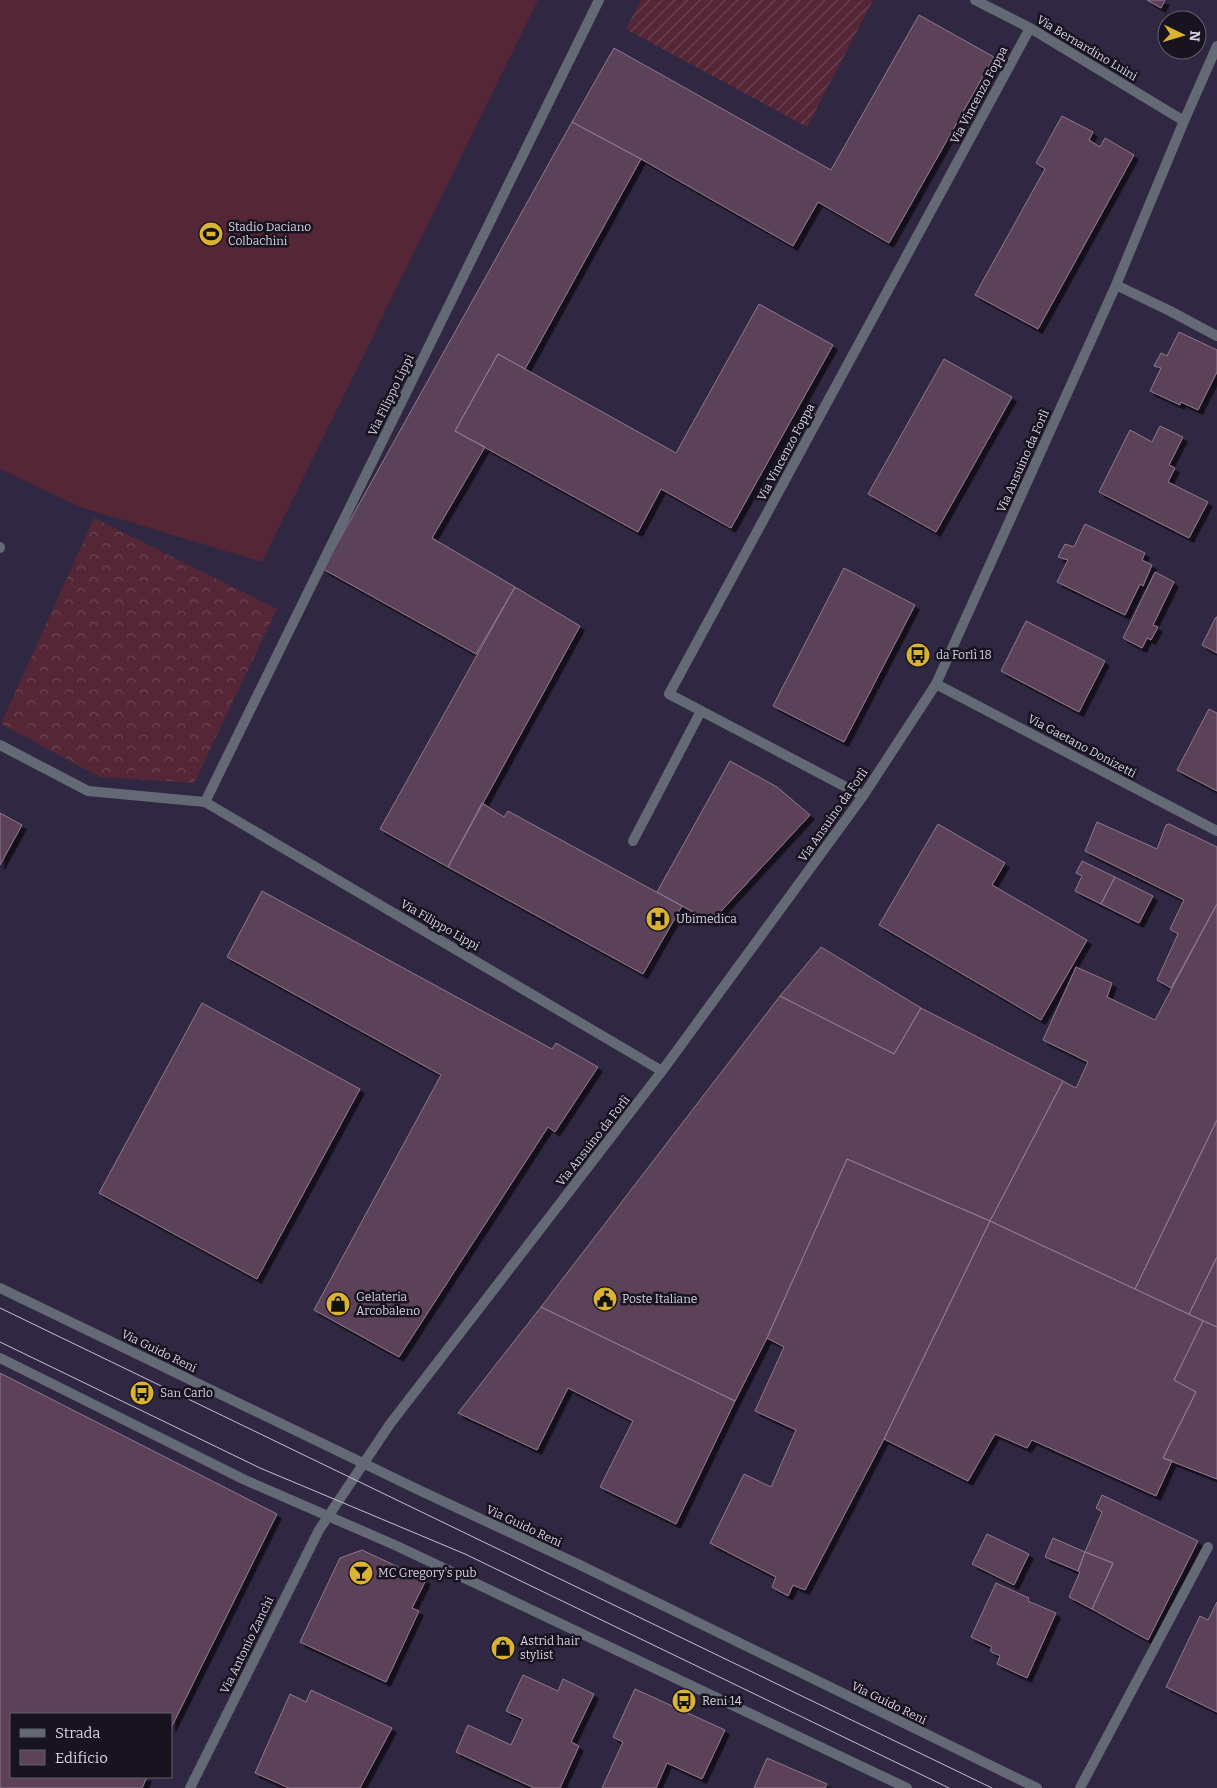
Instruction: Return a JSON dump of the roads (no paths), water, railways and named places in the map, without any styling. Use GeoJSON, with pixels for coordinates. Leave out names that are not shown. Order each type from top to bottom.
{"type":"FeatureCollection","features":[{"type":"Feature","properties":{"kind":"street","name":"Via Filippo Lippi"},"geometry":{"type":"LineString","coordinates":[[205,802],[599,0]]}},
{"type":"Feature","properties":{"kind":"street","name":"Via Bernardino Luini"},"geometry":{"type":"LineString","coordinates":[[975,0],[1030,28],[1184,121]]}},
{"type":"Feature","properties":{"kind":"street","name":"Via Vincenzo Foppa"},"geometry":{"type":"LineString","coordinates":[[863,796],[669,694],[1030,28]]}},
{"type":"Feature","properties":{"kind":"street","name":"Via Ansuino da Forlì"},"geometry":{"type":"LineString","coordinates":[[328,1515],[390,1424],[662,1071],[863,796],[936,684],[1116,285],[1217,46]]}},
{"type":"Feature","properties":{"kind":"street"},"geometry":{"type":"LineString","coordinates":[[1116,285],[1217,336]]}},
{"type":"Feature","properties":{"kind":"street","name":"Via Gaetano Donizetti"},"geometry":{"type":"LineString","coordinates":[[936,684],[1217,831]]}},
{"type":"Feature","properties":{"kind":"street"},"geometry":{"type":"LineString","coordinates":[[633,841],[701,711]]}},
{"type":"Feature","properties":{"kind":"street","name":"Via Filippo Lippi"},"geometry":{"type":"LineString","coordinates":[[0,745],[88,792],[205,802],[662,1071]]}},
{"type":"Feature","properties":{"kind":"street","name":"Via Guido Reni"},"geometry":{"type":"LineString","coordinates":[[0,1288],[589,1570],[1037,1788]]}},
{"type":"Feature","properties":{"kind":"street"},"geometry":{"type":"LineString","coordinates":[[0,1358],[245,1480],[397,1546],[907,1788]]}},
{"type":"Feature","properties":{"kind":"street","name":"Via Antonio Zanchi"},"geometry":{"type":"LineString","coordinates":[[190,1788],[318,1530],[328,1515]]}},
{"type":"Feature","properties":{"kind":"street"},"geometry":{"type":"LineString","coordinates":[[1080,1788],[1208,1547]]}},
{"type":"Feature","properties":{"kind":"tram line"},"geometry":{"type":"LineString","coordinates":[[0,1308],[992,1788]]}},
{"type":"Feature","properties":{"kind":"tram line"},"geometry":{"type":"LineString","coordinates":[[0,1342],[260,1468],[465,1554],[949,1788]]}},
{"type":"Feature","properties":{"kind":"place","name":"Stadio Daciano Colbachini"},"geometry":{"type":"Point","coordinates":[211,234]}},
{"type":"Feature","properties":{"kind":"place","name":"da Forlì 18"},"geometry":{"type":"Point","coordinates":[918,655]}},
{"type":"Feature","properties":{"kind":"place","name":"Ubimedica"},"geometry":{"type":"Point","coordinates":[658,919]}},
{"type":"Feature","properties":{"kind":"place","name":"Poste Italiane"},"geometry":{"type":"Point","coordinates":[605,1299]}},
{"type":"Feature","properties":{"kind":"place","name":"Gelateria Arcobaleno"},"geometry":{"type":"Point","coordinates":[338,1304]}},
{"type":"Feature","properties":{"kind":"place","name":"San Carlo"},"geometry":{"type":"Point","coordinates":[142,1393]}},
{"type":"Feature","properties":{"kind":"place","name":"MC Gregory's pub"},"geometry":{"type":"Point","coordinates":[361,1573]}},
{"type":"Feature","properties":{"kind":"place","name":"Astrid hair stylist"},"geometry":{"type":"Point","coordinates":[503,1648]}},
{"type":"Feature","properties":{"kind":"place","name":"Reni 14"},"geometry":{"type":"Point","coordinates":[684,1701]}}]}
